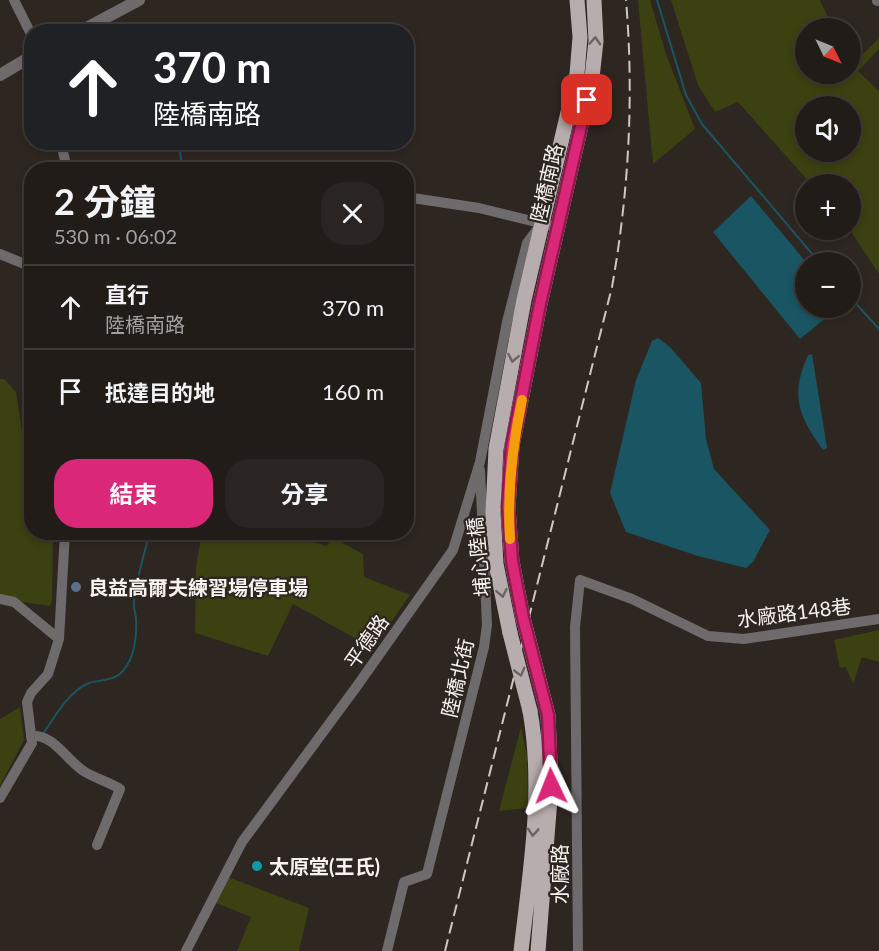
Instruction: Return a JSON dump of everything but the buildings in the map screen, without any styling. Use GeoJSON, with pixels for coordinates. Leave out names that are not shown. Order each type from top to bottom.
{"type":"FeatureCollection","features":[{"type":"Feature","properties":{"kind":"main road","name":"陸橋南路"},"geometry":{"type":"LineString","coordinates":[[524,300],[577,74],[580,37],[577,0]]}},
{"type":"Feature","properties":{"kind":"main road","name":"陸橋南路"},"geometry":{"type":"LineString","coordinates":[[540,304],[592,78],[596,30],[594,0]]}},
{"type":"Feature","properties":{"kind":"main road","name":"埔心陸橋"},"geometry":{"type":"LineString","coordinates":[[521,951],[537,786],[536,753],[530,711],[510,633],[496,564],[493,512],[496,449],[524,300]]}},
{"type":"Feature","properties":{"kind":"main road","name":"埔心陸橋"},"geometry":{"type":"LineString","coordinates":[[538,951],[551,786],[548,715],[523,618],[512,561],[508,507],[512,446],[540,304]]}},
{"type":"Feature","properties":{"kind":"street"},"geometry":{"type":"LineString","coordinates":[[14,0],[26,24]]}},
{"type":"Feature","properties":{"kind":"street"},"geometry":{"type":"LineString","coordinates":[[93,24],[139,0]]}},
{"type":"Feature","properties":{"kind":"street"},"geometry":{"type":"LineString","coordinates":[[0,75],[24,62]]}},
{"type":"Feature","properties":{"kind":"street"},"geometry":{"type":"LineString","coordinates":[[414,198],[479,208],[557,228]]}},
{"type":"Feature","properties":{"kind":"street","name":"陸橋南路"},"geometry":{"type":"LineString","coordinates":[[507,321],[527,243],[542,224]]}},
{"type":"Feature","properties":{"kind":"street"},"geometry":{"type":"LineString","coordinates":[[0,254],[24,264]]}},
{"type":"Feature","properties":{"kind":"street","name":"平德路"},"geometry":{"type":"LineString","coordinates":[[186,951],[242,842],[357,686],[453,550],[480,462],[507,321]]}},
{"type":"Feature","properties":{"kind":"street","name":"陸橋北街"},"geometry":{"type":"LineString","coordinates":[[387,951],[404,882],[427,874],[484,647],[487,625],[480,462]]}},
{"type":"Feature","properties":{"kind":"street"},"geometry":{"type":"LineString","coordinates":[[0,798],[32,743],[33,735],[27,702],[31,693],[48,674],[59,639],[65,540]]}},
{"type":"Feature","properties":{"kind":"street","name":"水廠路148巷"},"geometry":{"type":"LineString","coordinates":[[580,580],[632,599],[708,636],[744,639],[879,619]]}},
{"type":"Feature","properties":{"kind":"street","name":"水廠路"},"geometry":{"type":"LineString","coordinates":[[578,951],[576,627],[580,580]]}},
{"type":"Feature","properties":{"kind":"street"},"geometry":{"type":"LineString","coordinates":[[0,599],[14,603],[59,639]]}},
{"type":"Feature","properties":{"kind":"street"},"geometry":{"type":"LineString","coordinates":[[33,735],[48,740],[84,771],[120,789],[98,845]]}},
{"type":"Feature","properties":{"kind":"green space"},"geometry":{"type":"Polygon","coordinates":[[[638,0],[650,0],[666,54],[695,129],[653,164],[638,0]]]}},
{"type":"Feature","properties":{"kind":"green space"},"geometry":{"type":"Polygon","coordinates":[[[671,0],[820,0],[828,18],[795,18],[795,84],[861,84],[861,74],[879,91],[879,274],[857,240],[861,240],[861,174],[802,174],[738,102],[715,112],[698,85],[671,0]]]}},
{"type":"Feature","properties":{"kind":"green space"},"geometry":{"type":"Polygon","coordinates":[[[879,38],[879,49],[861,68],[861,56],[879,38]]]}},
{"type":"Feature","properties":{"kind":"green space"},"geometry":{"type":"Polygon","coordinates":[[[0,379],[4,379],[16,392],[24,444],[24,540],[53,540],[52,601],[50,606],[22,602],[0,595],[0,379]]]}},
{"type":"Feature","properties":{"kind":"green space"},"geometry":{"type":"Polygon","coordinates":[[[201,540],[307,540],[327,546],[330,540],[337,540],[363,554],[364,577],[410,595],[373,648],[293,604],[268,656],[195,633],[196,567],[201,540]]]}},
{"type":"Feature","properties":{"kind":"green space"},"geometry":{"type":"Polygon","coordinates":[[[879,630],[879,662],[862,657],[853,684],[846,667],[840,668],[834,640],[879,630]]]}},
{"type":"Feature","properties":{"kind":"green space"},"geometry":{"type":"Polygon","coordinates":[[[20,707],[24,740],[0,786],[0,719],[20,707]]]}},
{"type":"Feature","properties":{"kind":"green space"},"geometry":{"type":"Polygon","coordinates":[[[521,727],[527,755],[528,808],[499,811],[521,727]]]}},
{"type":"Feature","properties":{"kind":"green space"},"geometry":{"type":"Polygon","coordinates":[[[228,877],[309,908],[299,951],[237,951],[251,917],[216,903],[228,877]]]}},
{"type":"Feature","properties":{"kind":"water"},"geometry":{"type":"Polygon","coordinates":[[[751,196],[798,252],[795,252],[795,318],[826,318],[800,339],[713,232],[751,196]]]}},
{"type":"Feature","properties":{"kind":"water"},"geometry":{"type":"Polygon","coordinates":[[[658,338],[670,347],[701,383],[706,439],[714,469],[770,530],[753,562],[746,568],[698,556],[626,532],[610,493],[636,380],[652,341],[658,338]]]}},
{"type":"Feature","properties":{"kind":"water"},"geometry":{"type":"Polygon","coordinates":[[[812,354],[827,448],[823,450],[808,426],[799,405],[799,382],[802,369],[808,355],[812,354]]]}},
{"type":"Feature","properties":{"kind":"waterway"},"geometry":{"type":"LineString","coordinates":[[657,0],[686,95],[702,124],[811,252]]}},
{"type":"Feature","properties":{"kind":"waterway"},"geometry":{"type":"LineString","coordinates":[[180,150],[181,162]]}},
{"type":"Feature","properties":{"kind":"waterway"},"geometry":{"type":"LineString","coordinates":[[861,309],[879,329]]}},
{"type":"Feature","properties":{"kind":"waterway"},"geometry":{"type":"LineString","coordinates":[[43,734],[75,692],[89,683],[120,674],[129,662],[136,633],[135,591],[148,540]]}},
{"type":"Feature","properties":{"kind":"railway"},"geometry":{"type":"LineString","coordinates":[[445,951],[612,287],[626,179],[630,108],[626,0]]}},
{"type":"Feature","properties":{"kind":"slow traffic"},"geometry":{"type":"LineString","coordinates":[[510,539],[508,507],[512,446],[522,400]]}},
{"type":"Feature","properties":{"kind":"place","name":"良益高爾夫練習場停車場"},"geometry":{"type":"Point","coordinates":[76,587]}},
{"type":"Feature","properties":{"kind":"place","name":"太原堂(王氏)"},"geometry":{"type":"Point","coordinates":[257,866]}},
{"type":"Feature","properties":{"kind":"route"},"geometry":{"type":"LineString","coordinates":[[551,786],[548,715],[523,618],[512,561],[508,507],[512,446],[540,304],[587,100]]}}]}
